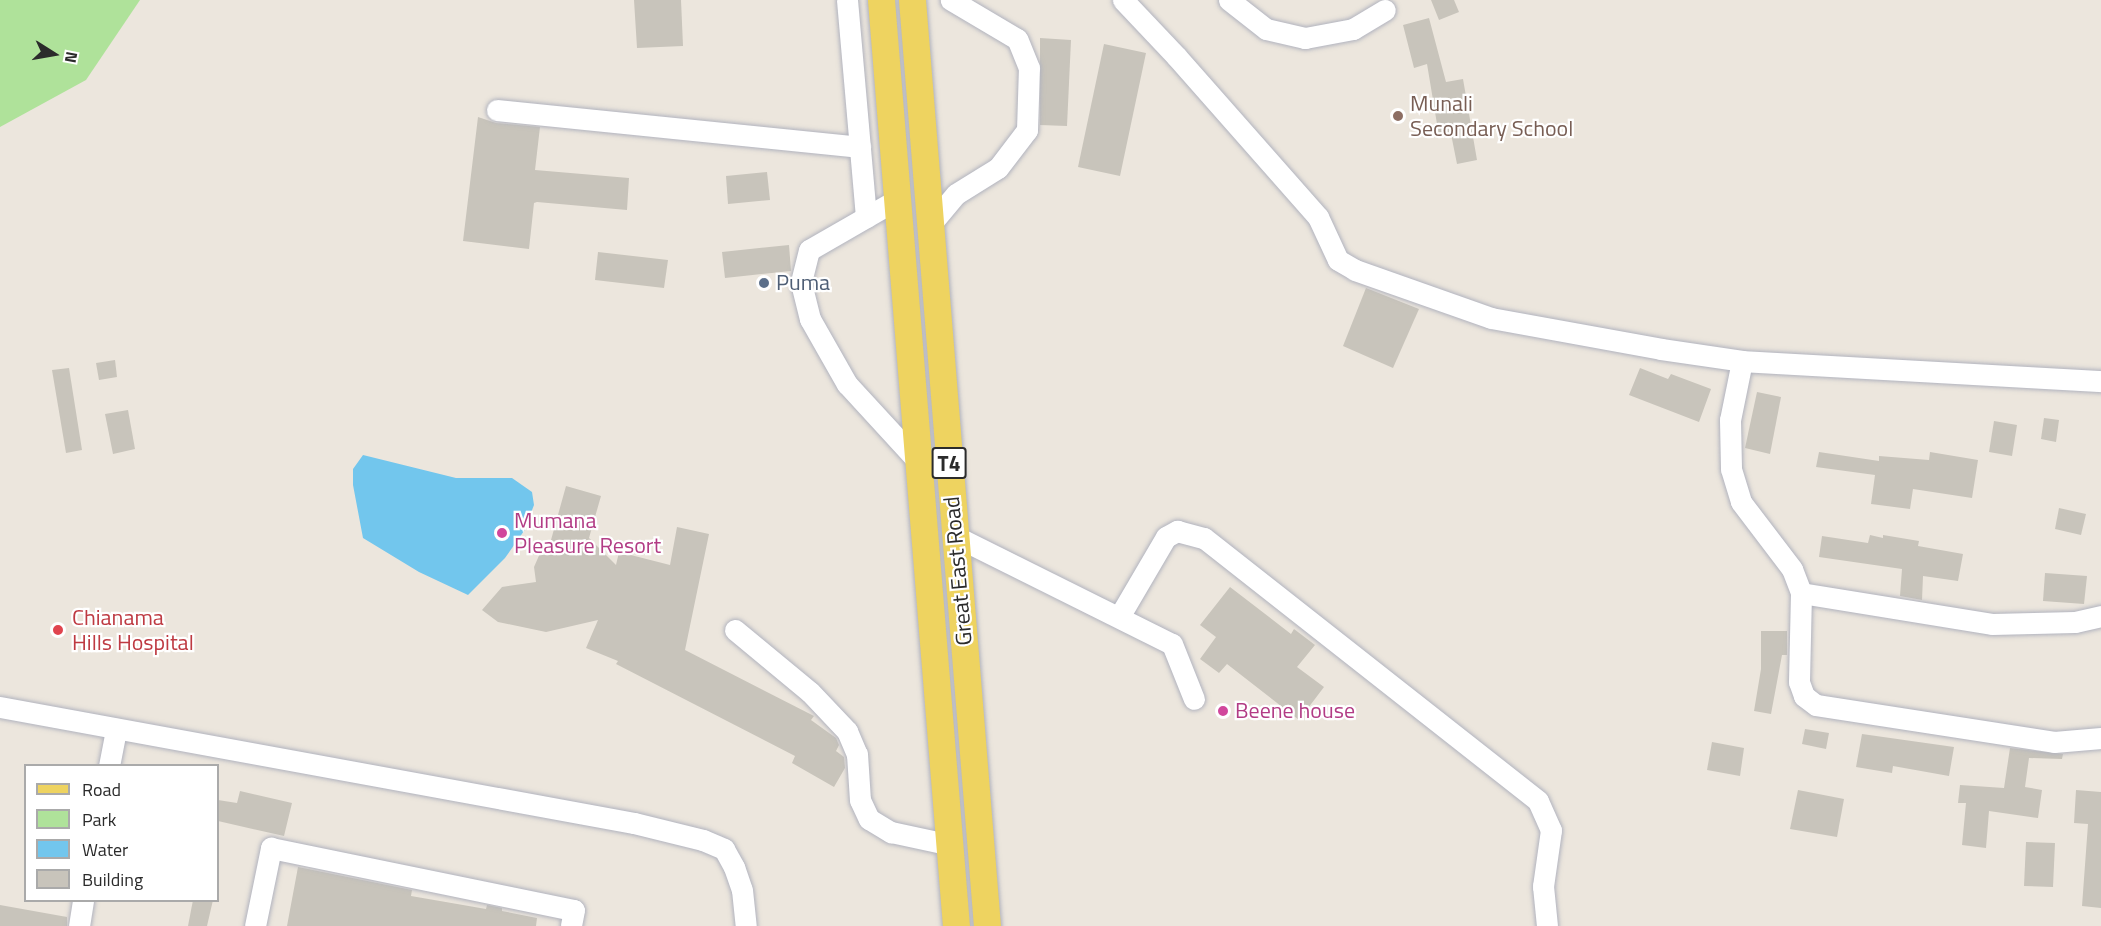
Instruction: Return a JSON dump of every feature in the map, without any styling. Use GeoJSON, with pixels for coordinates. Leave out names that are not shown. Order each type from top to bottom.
{"type":"FeatureCollection","features":[{"type":"Feature","properties":{"kind":"main road","name":"Great East Road"},"geometry":{"type":"LineString","coordinates":[[880,0],[956,926]]}},
{"type":"Feature","properties":{"kind":"main road","name":"Great East Road"},"geometry":{"type":"LineString","coordinates":[[912,0],[987,926]]}},
{"type":"Feature","properties":{"kind":"street"},"geometry":{"type":"LineString","coordinates":[[847,0],[866,217]]}},
{"type":"Feature","properties":{"kind":"street"},"geometry":{"type":"LineString","coordinates":[[930,225],[956,194],[998,168],[1028,130],[1029,68],[1017,39],[951,0]]}},
{"type":"Feature","properties":{"kind":"street"},"geometry":{"type":"LineString","coordinates":[[1123,0],[1176,56],[1318,218],[1338,260],[1355,270],[1491,318],[1742,361],[2101,381]]}},
{"type":"Feature","properties":{"kind":"street"},"geometry":{"type":"LineString","coordinates":[[1229,0],[1266,29],[1305,38],[1353,29],[1385,10]]}},
{"type":"Feature","properties":{"kind":"street"},"geometry":{"type":"LineString","coordinates":[[497,110],[860,147]]}},
{"type":"Feature","properties":{"kind":"street"},"geometry":{"type":"LineString","coordinates":[[896,200],[809,250],[801,283],[810,319],[848,384],[917,460]]}},
{"type":"Feature","properties":{"kind":"street"},"geometry":{"type":"LineString","coordinates":[[1742,361],[1730,420],[1731,469],[1740,502],[1792,568],[1801,593],[1799,682],[1804,696],[1816,705],[2054,742],[2101,738]]}},
{"type":"Feature","properties":{"kind":"street"},"geometry":{"type":"LineString","coordinates":[[1119,617],[1166,537],[1177,531],[1204,537],[1538,801],[1551,830],[1542,886],[1547,926]]}},
{"type":"Feature","properties":{"kind":"street"},"geometry":{"type":"LineString","coordinates":[[955,536],[1172,644],[1194,699]]}},
{"type":"Feature","properties":{"kind":"street"},"geometry":{"type":"LineString","coordinates":[[1801,593],[1992,624],[2075,622],[2101,616]]}},
{"type":"Feature","properties":{"kind":"street"},"geometry":{"type":"LineString","coordinates":[[735,630],[810,692],[847,731],[857,754],[860,801],[869,819],[891,832],[948,844]]}},
{"type":"Feature","properties":{"kind":"street"},"geometry":{"type":"LineString","coordinates":[[0,707],[634,823],[704,840],[724,849],[734,867],[742,890],[746,926]]}},
{"type":"Feature","properties":{"kind":"street"},"geometry":{"type":"LineString","coordinates":[[109,764],[116,729]]}},
{"type":"Feature","properties":{"kind":"street"},"geometry":{"type":"LineString","coordinates":[[255,926],[271,848],[574,910],[571,926]]}},
{"type":"Feature","properties":{"kind":"street"},"geometry":{"type":"LineString","coordinates":[[79,926],[83,902]]}},
{"type":"Feature","properties":{"kind":"green space"},"geometry":{"type":"Polygon","coordinates":[[[0,0],[140,0],[86,80],[0,127],[0,0]]]}},
{"type":"Feature","properties":{"kind":"water"},"geometry":{"type":"Polygon","coordinates":[[[363,455],[456,478],[512,478],[532,492],[534,505],[524,531],[505,558],[468,595],[419,572],[363,538],[353,485],[353,469],[363,455]]]}},
{"type":"Feature","properties":{"kind":"building"},"geometry":{"type":"Polygon","coordinates":[[[634,0],[681,0],[683,46],[637,48],[634,0]]]}},
{"type":"Feature","properties":{"kind":"building"},"geometry":{"type":"Polygon","coordinates":[[[1431,0],[1454,0],[1459,12],[1439,20],[1431,0]]]}},
{"type":"Feature","properties":{"kind":"building"},"geometry":{"type":"Polygon","coordinates":[[[1429,18],[1446,82],[1463,79],[1477,160],[1457,164],[1451,134],[1439,136],[1427,64],[1414,68],[1403,25],[1429,18]]]}},
{"type":"Feature","properties":{"kind":"building"},"geometry":{"type":"Polygon","coordinates":[[[1040,38],[1071,40],[1067,126],[1040,125],[1040,38]]]}},
{"type":"Feature","properties":{"kind":"building"},"geometry":{"type":"Polygon","coordinates":[[[1104,44],[1146,53],[1120,176],[1078,167],[1104,44]]]}},
{"type":"Feature","properties":{"kind":"building"},"geometry":{"type":"Polygon","coordinates":[[[478,117],[496,123],[540,127],[535,170],[629,178],[627,210],[537,202],[534,203],[529,249],[463,241],[478,117]]]}},
{"type":"Feature","properties":{"kind":"building"},"geometry":{"type":"Polygon","coordinates":[[[767,172],[770,200],[728,204],[726,176],[767,172]]]}},
{"type":"Feature","properties":{"kind":"building"},"geometry":{"type":"Polygon","coordinates":[[[789,245],[791,271],[725,278],[722,252],[789,245]]]}},
{"type":"Feature","properties":{"kind":"building"},"geometry":{"type":"Polygon","coordinates":[[[598,252],[668,260],[664,288],[595,280],[598,252]]]}},
{"type":"Feature","properties":{"kind":"building"},"geometry":{"type":"Polygon","coordinates":[[[1366,288],[1419,309],[1393,368],[1343,346],[1366,288]]]}},
{"type":"Feature","properties":{"kind":"building"},"geometry":{"type":"Polygon","coordinates":[[[115,360],[117,377],[99,380],[96,363],[115,360]]]}},
{"type":"Feature","properties":{"kind":"building"},"geometry":{"type":"Polygon","coordinates":[[[69,368],[82,450],[66,453],[52,370],[69,368]]]}},
{"type":"Feature","properties":{"kind":"building"},"geometry":{"type":"Polygon","coordinates":[[[1640,368],[1668,379],[1671,374],[1711,389],[1699,422],[1629,395],[1640,368]]]}},
{"type":"Feature","properties":{"kind":"building"},"geometry":{"type":"Polygon","coordinates":[[[1757,392],[1781,397],[1770,454],[1745,448],[1757,392]]]}},
{"type":"Feature","properties":{"kind":"building"},"geometry":{"type":"Polygon","coordinates":[[[128,410],[135,449],[113,454],[105,414],[128,410]]]}},
{"type":"Feature","properties":{"kind":"building"},"geometry":{"type":"Polygon","coordinates":[[[2044,418],[2059,420],[2056,442],[2041,439],[2044,418]]]}},
{"type":"Feature","properties":{"kind":"building"},"geometry":{"type":"Polygon","coordinates":[[[1994,421],[2017,425],[2012,456],[1989,452],[1994,421]]]}},
{"type":"Feature","properties":{"kind":"building"},"geometry":{"type":"Polygon","coordinates":[[[1819,452],[1879,461],[1879,456],[1929,460],[1930,452],[1978,460],[1972,498],[1913,489],[1910,509],[1871,504],[1875,475],[1816,467],[1819,452]]]}},
{"type":"Feature","properties":{"kind":"building"},"geometry":{"type":"Polygon","coordinates":[[[566,486],[601,496],[589,538],[616,565],[619,552],[670,565],[677,527],[709,534],[685,650],[814,716],[811,720],[836,738],[839,745],[836,751],[844,757],[845,768],[834,787],[792,763],[795,756],[616,664],[618,661],[586,648],[598,620],[546,632],[498,622],[482,610],[502,587],[536,582],[534,567],[545,542],[551,540],[566,486]]]}},
{"type":"Feature","properties":{"kind":"building"},"geometry":{"type":"Polygon","coordinates":[[[2059,508],[2086,514],[2081,535],[2055,529],[2059,508]]]}},
{"type":"Feature","properties":{"kind":"building"},"geometry":{"type":"Polygon","coordinates":[[[1870,535],[1919,541],[1918,546],[1963,554],[1958,581],[1923,576],[1922,600],[1900,596],[1902,569],[1819,557],[1822,536],[1868,543],[1870,535]]]}},
{"type":"Feature","properties":{"kind":"building"},"geometry":{"type":"Polygon","coordinates":[[[2045,573],[2087,576],[2084,604],[2043,601],[2045,573]]]}},
{"type":"Feature","properties":{"kind":"building"},"geometry":{"type":"Polygon","coordinates":[[[1230,587],[1291,634],[1294,629],[1315,645],[1297,667],[1324,687],[1299,720],[1227,664],[1219,673],[1200,659],[1216,637],[1200,625],[1230,587]]]}},
{"type":"Feature","properties":{"kind":"building"},"geometry":{"type":"Polygon","coordinates":[[[1761,631],[1787,631],[1787,655],[1782,655],[1771,714],[1754,711],[1761,669],[1761,631]]]}},
{"type":"Feature","properties":{"kind":"building"},"geometry":{"type":"Polygon","coordinates":[[[1805,729],[1829,733],[1826,749],[1802,744],[1805,729]]]}},
{"type":"Feature","properties":{"kind":"building"},"geometry":{"type":"Polygon","coordinates":[[[1862,734],[1954,747],[1949,776],[1893,766],[1892,773],[1856,767],[1862,734]]]}},
{"type":"Feature","properties":{"kind":"building"},"geometry":{"type":"Polygon","coordinates":[[[1712,742],[1744,748],[1740,776],[1707,770],[1712,742]]]}},
{"type":"Feature","properties":{"kind":"building"},"geometry":{"type":"Polygon","coordinates":[[[2010,748],[2063,754],[2062,759],[2029,758],[2025,787],[2042,790],[2038,818],[1989,811],[1986,848],[1962,845],[1966,803],[1958,803],[1960,785],[2004,788],[2010,748]]]}},
{"type":"Feature","properties":{"kind":"building"},"geometry":{"type":"Polygon","coordinates":[[[1798,790],[1844,799],[1837,837],[1790,829],[1798,790]]]}},
{"type":"Feature","properties":{"kind":"building"},"geometry":{"type":"Polygon","coordinates":[[[2076,790],[2101,792],[2101,908],[2082,906],[2088,824],[2074,823],[2076,790]]]}},
{"type":"Feature","properties":{"kind":"building"},"geometry":{"type":"Polygon","coordinates":[[[240,791],[292,803],[284,836],[219,821],[219,800],[237,803],[240,791]]]}},
{"type":"Feature","properties":{"kind":"building"},"geometry":{"type":"Polygon","coordinates":[[[2026,842],[2055,843],[2053,887],[2024,886],[2026,842]]]}},
{"type":"Feature","properties":{"kind":"building"},"geometry":{"type":"Polygon","coordinates":[[[298,867],[412,890],[411,896],[486,909],[487,905],[502,908],[502,911],[537,918],[536,926],[287,926],[298,867]]]}},
{"type":"Feature","properties":{"kind":"building"},"geometry":{"type":"Polygon","coordinates":[[[193,902],[213,902],[207,926],[188,926],[193,902]]]}},
{"type":"Feature","properties":{"kind":"building"},"geometry":{"type":"Polygon","coordinates":[[[0,905],[67,917],[67,926],[0,926],[0,905]]]}},
{"type":"Feature","properties":{"kind":"place","name":"Munali Secondary School"},"geometry":{"type":"Point","coordinates":[1398,116]}},
{"type":"Feature","properties":{"kind":"place","name":"Puma"},"geometry":{"type":"Point","coordinates":[764,283]}},
{"type":"Feature","properties":{"kind":"place","name":"Mumana Pleasure Resort"},"geometry":{"type":"Point","coordinates":[502,533]}},
{"type":"Feature","properties":{"kind":"place","name":"Chianama Hills Hospital"},"geometry":{"type":"Point","coordinates":[58,630]}},
{"type":"Feature","properties":{"kind":"place","name":"Beene house"},"geometry":{"type":"Point","coordinates":[1223,711]}}]}
